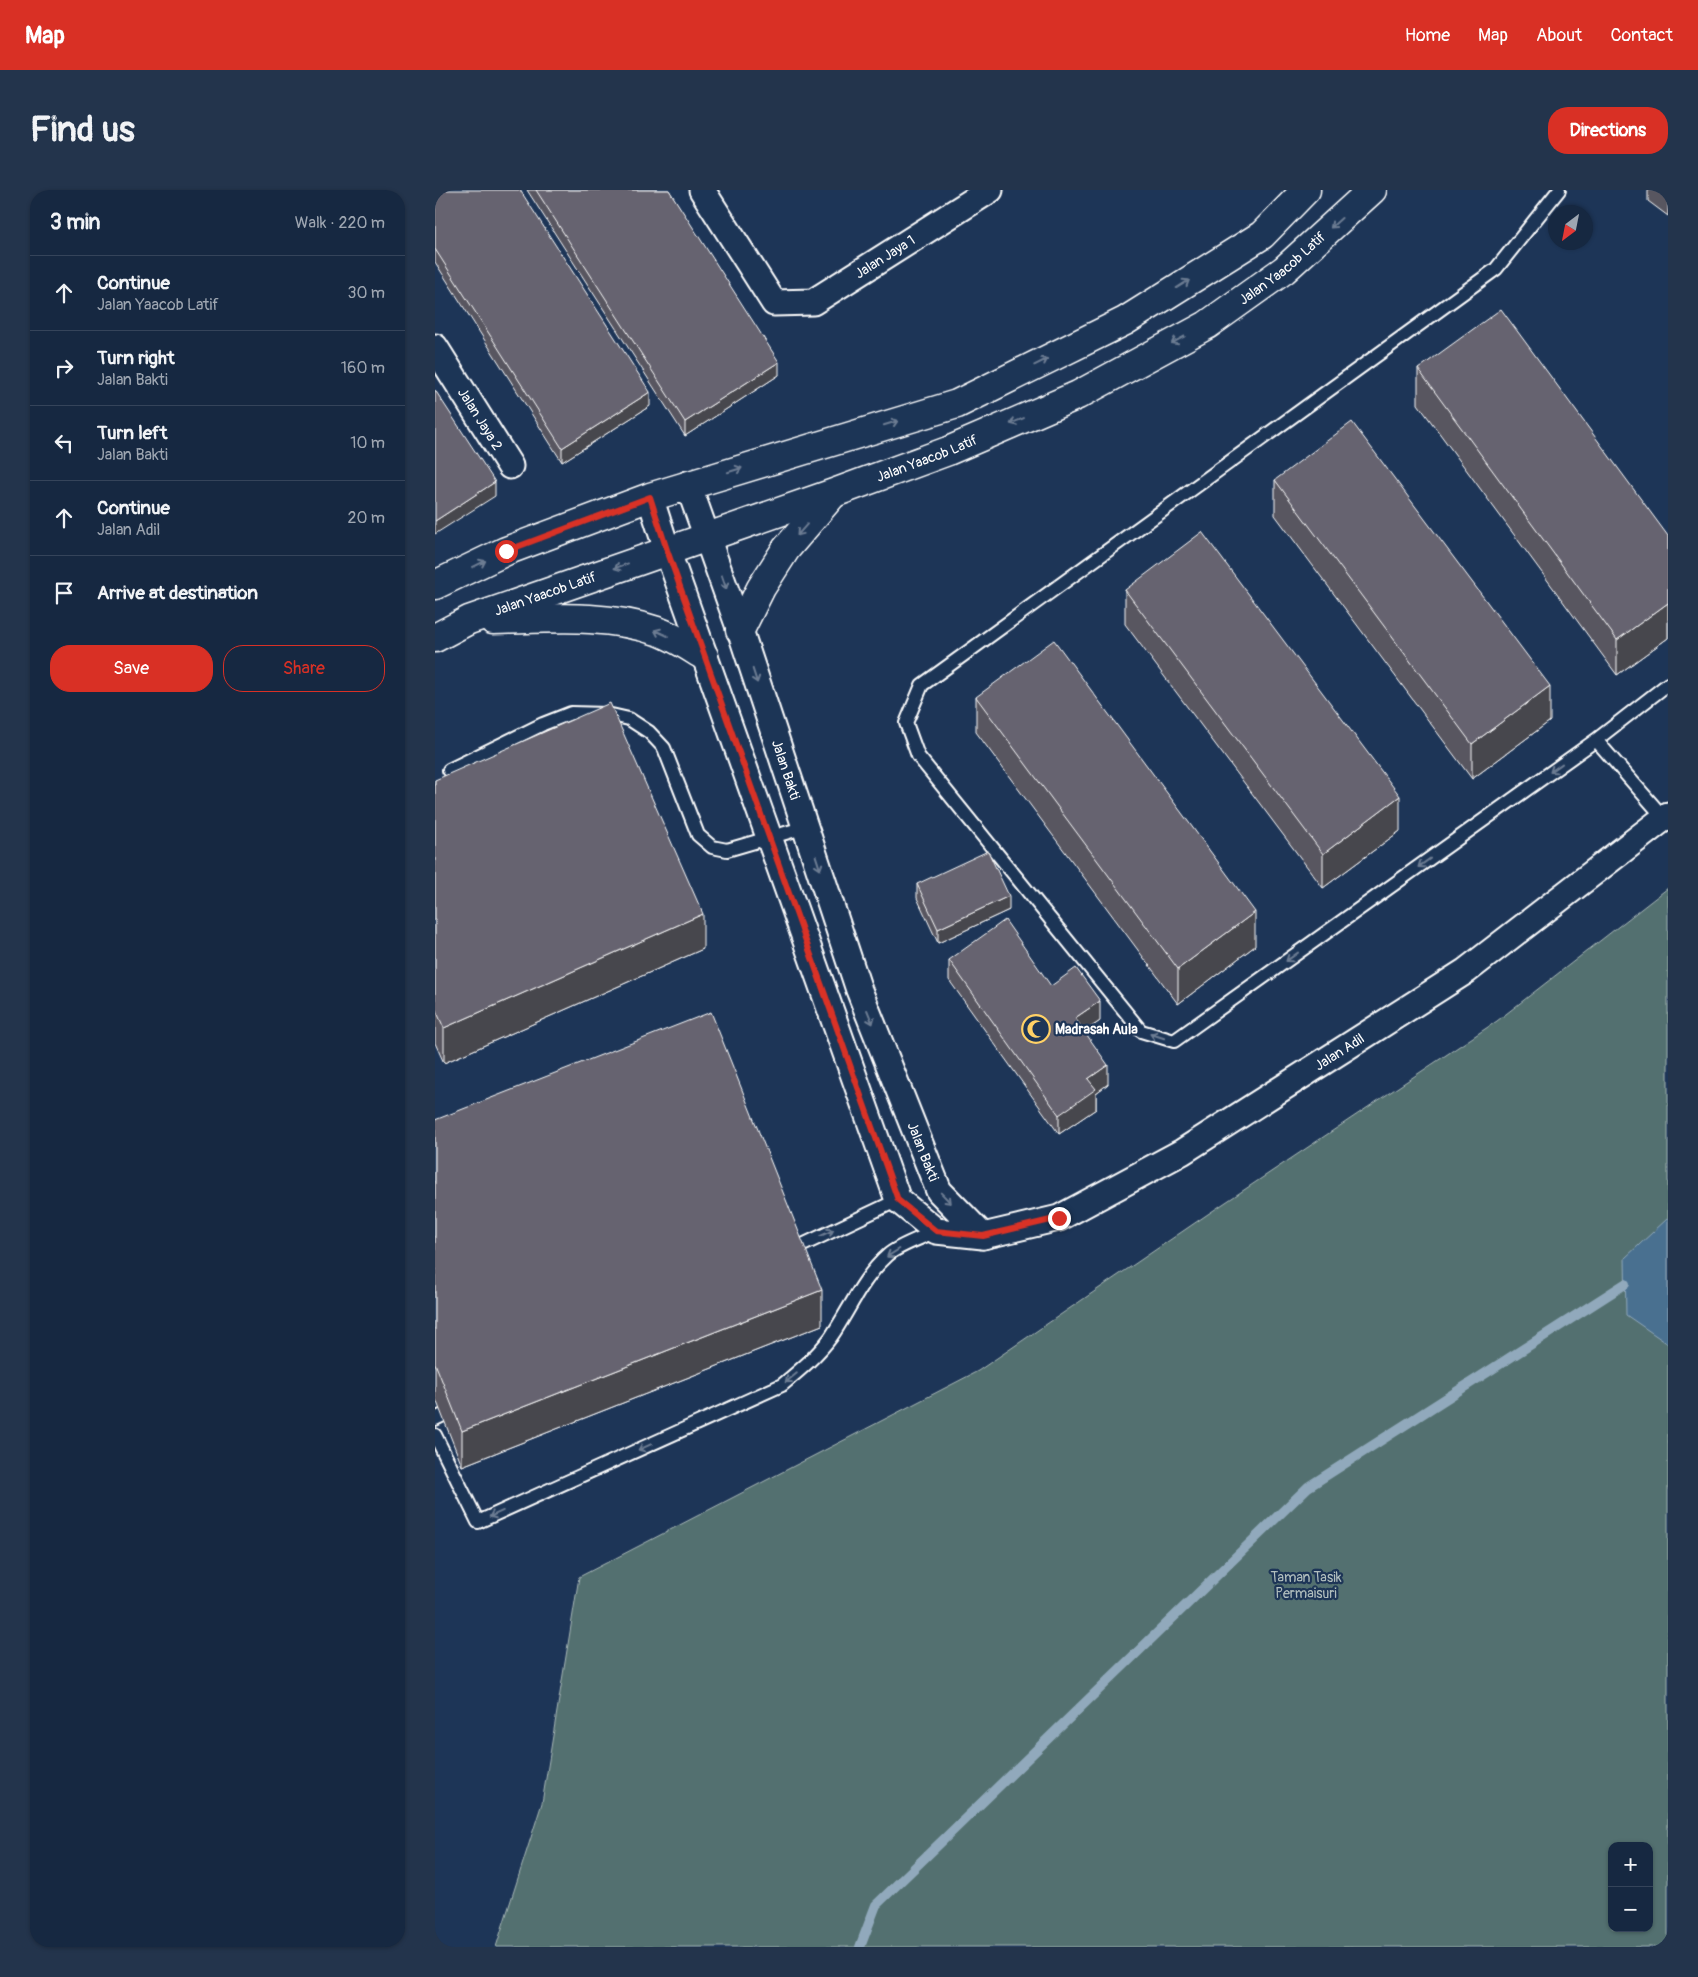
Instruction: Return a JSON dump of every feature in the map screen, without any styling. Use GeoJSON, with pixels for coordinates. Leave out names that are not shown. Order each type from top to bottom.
{"type":"FeatureCollection","features":[{"type":"Feature","properties":{"kind":"street","name":"Jalan Jaya 1"},"geometry":{"type":"LineString","coordinates":[[702,190],[774,304],[813,302],[990,190]]}},
{"type":"Feature","properties":{"kind":"street"},"geometry":{"type":"LineString","coordinates":[[435,585],[506,551],[650,497],[957,404],[1125,321],[1262,235],[1306,190]]}},
{"type":"Feature","properties":{"kind":"street","name":"Jalan Yaacob Latif"},"geometry":{"type":"LineString","coordinates":[[435,638],[469,620],[834,493],[948,451],[1078,395],[1207,325],[1284,270],[1372,190]]}},
{"type":"Feature","properties":{"kind":"street","name":"Jalan Jaya 2"},"geometry":{"type":"LineString","coordinates":[[435,347],[510,466]]}},
{"type":"Feature","properties":{"kind":"street","name":"Jalan Bakti"},"geometry":{"type":"LineString","coordinates":[[688,484],[740,630],[859,990],[939,1191],[983,1236]]}},
{"type":"Feature","properties":{"kind":"street"},"geometry":{"type":"LineString","coordinates":[[740,630],[761,588],[786,548],[834,493]]}},
{"type":"Feature","properties":{"kind":"street"},"geometry":{"type":"LineString","coordinates":[[650,497],[704,656],[898,1200],[936,1231],[983,1236]]}},
{"type":"Feature","properties":{"kind":"street"},"geometry":{"type":"LineString","coordinates":[[469,620],[550,619],[625,621],[659,631],[704,656]]}},
{"type":"Feature","properties":{"kind":"street","name":"Jalan Adil"},"geometry":{"type":"LineString","coordinates":[[983,1236],[1059,1218],[1181,1152],[1466,971],[1666,817]]}},
{"type":"Feature","properties":{"kind":"lane"},"geometry":{"type":"LineString","coordinates":[[1559,190],[1497,269],[923,685],[906,723],[918,756],[1141,1031],[1174,1042],[1596,740],[1668,684]]}},
{"type":"Feature","properties":{"kind":"lane"},"geometry":{"type":"LineString","coordinates":[[449,770],[543,724],[571,713],[607,714],[629,719],[649,732],[664,748],[698,835],[712,847],[727,850],[806,827]]}},
{"type":"Feature","properties":{"kind":"lane"},"geometry":{"type":"LineString","coordinates":[[1596,740],[1666,817]]}},
{"type":"Feature","properties":{"kind":"lane"},"geometry":{"type":"LineString","coordinates":[[782,1255],[898,1200]]}},
{"type":"Feature","properties":{"kind":"lane"},"geometry":{"type":"LineString","coordinates":[[435,1435],[478,1522],[782,1385],[811,1361],[831,1336],[852,1300],[874,1269],[889,1254],[936,1231]]}},
{"type":"Feature","properties":{"kind":"lane"},"geometry":{"type":"LineString","coordinates":[[435,1419],[471,1402]]}},
{"type":"Feature","properties":{"kind":"green space","name":"Taman Tasik Permaisuri"},"geometry":{"type":"Polygon","coordinates":[[[1668,888],[1668,1947],[496,1947],[542,1803],[579,1577],[978,1371],[1208,1214],[1497,1021],[1668,888]]]}},
{"type":"Feature","properties":{"kind":"water"},"geometry":{"type":"Polygon","coordinates":[[[1668,1218],[1668,1344],[1626,1315],[1625,1258],[1668,1218]]]}},
{"type":"Feature","properties":{"kind":"building"},"geometry":{"type":"Polygon","coordinates":[[[435,190],[520,190],[650,392],[562,448],[435,249],[435,190]]]}},
{"type":"Feature","properties":{"kind":"building"},"geometry":{"type":"Polygon","coordinates":[[[536,190],[669,190],[779,362],[685,422],[536,190]]]}},
{"type":"Feature","properties":{"kind":"building"},"geometry":{"type":"Polygon","coordinates":[[[1501,309],[1668,536],[1668,603],[1617,640],[1418,369],[1501,309]]]}},
{"type":"Feature","properties":{"kind":"building"},"geometry":{"type":"Polygon","coordinates":[[[435,390],[495,482],[435,521],[435,390]]]}},
{"type":"Feature","properties":{"kind":"building"},"geometry":{"type":"Polygon","coordinates":[[[1352,422],[1550,686],[1472,744],[1275,480],[1352,422]]]}},
{"type":"Feature","properties":{"kind":"building"},"geometry":{"type":"Polygon","coordinates":[[[1202,532],[1400,796],[1323,854],[1125,590],[1202,532]]]}},
{"type":"Feature","properties":{"kind":"building"},"geometry":{"type":"Polygon","coordinates":[[[1054,640],[1255,912],[1178,969],[976,697],[1054,640]]]}},
{"type":"Feature","properties":{"kind":"building"},"geometry":{"type":"Polygon","coordinates":[[[610,703],[703,914],[444,1028],[435,1008],[435,780],[610,703]]]}},
{"type":"Feature","properties":{"kind":"building"},"geometry":{"type":"Polygon","coordinates":[[[988,851],[1009,896],[938,929],[917,884],[988,851]]]}},
{"type":"Feature","properties":{"kind":"building","name":"Madrasah Aula"},"geometry":{"type":"Polygon","coordinates":[[[1005,920],[1051,986],[1076,968],[1100,1001],[1075,1018],[1108,1065],[1088,1079],[1096,1089],[1059,1115],[949,960],[1005,920]]]}},
{"type":"Feature","properties":{"kind":"building"},"geometry":{"type":"Polygon","coordinates":[[[711,1012],[822,1290],[462,1431],[435,1363],[435,1120],[711,1012]]]}},
{"type":"Feature","properties":{"kind":"waterway"},"geometry":{"type":"LineString","coordinates":[[860,1947],[876,1905],[1308,1487],[1625,1284]]}},
{"type":"Feature","properties":{"kind":"place","name":"Madrasah Aula"},"geometry":{"type":"Point","coordinates":[1036,1029]}},
{"type":"Feature","properties":{"kind":"route"},"geometry":{"type":"LineString","coordinates":[[506,551],[650,497],[667,550],[898,1200],[936,1231],[983,1236],[1059,1218]]}}]}
